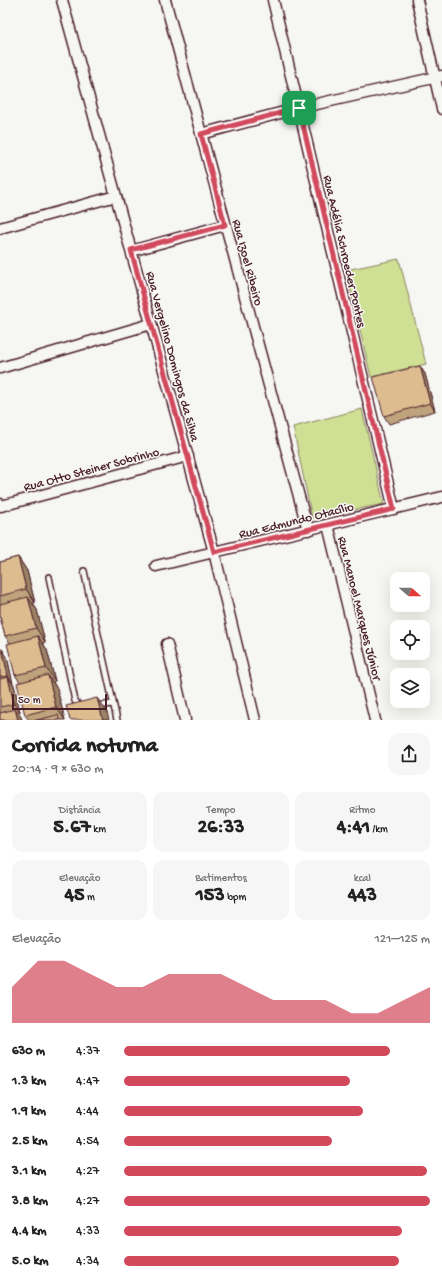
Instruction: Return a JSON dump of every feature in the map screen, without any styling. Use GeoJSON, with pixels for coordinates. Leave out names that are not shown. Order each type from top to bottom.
{"type":"FeatureCollection","features":[{"type":"Feature","properties":{"kind":"street","name":"Rua Vergelino Domingos da Silva"},"geometry":{"type":"LineString","coordinates":[[62,0],[214,552],[254,720]]}},
{"type":"Feature","properties":{"kind":"street","name":"Rua Izoel Ribeiro"},"geometry":{"type":"LineString","coordinates":[[165,0],[308,530]]}},
{"type":"Feature","properties":{"kind":"street","name":"Rua Adélia Schroeder Pontes"},"geometry":{"type":"LineString","coordinates":[[273,0],[394,509]]}},
{"type":"Feature","properties":{"kind":"street"},"geometry":{"type":"LineString","coordinates":[[417,0],[438,77],[442,110]]}},
{"type":"Feature","properties":{"kind":"street"},"geometry":{"type":"LineString","coordinates":[[201,134],[299,108],[438,77]]}},
{"type":"Feature","properties":{"kind":"street"},"geometry":{"type":"LineString","coordinates":[[0,228],[116,196]]}},
{"type":"Feature","properties":{"kind":"street"},"geometry":{"type":"LineString","coordinates":[[131,250],[225,225]]}},
{"type":"Feature","properties":{"kind":"street"},"geometry":{"type":"LineString","coordinates":[[0,368],[152,324]]}},
{"type":"Feature","properties":{"kind":"street","name":"Rua Otto Steiner Sobrinho"},"geometry":{"type":"LineString","coordinates":[[0,505],[188,456]]}},
{"type":"Feature","properties":{"kind":"street","name":"Rua Edmundo Otacílio"},"geometry":{"type":"LineString","coordinates":[[156,566],[394,509],[442,499]]}},
{"type":"Feature","properties":{"kind":"street","name":"Rua Manoel Marques Júnior"},"geometry":{"type":"LineString","coordinates":[[328,525],[374,720]]}},
{"type":"Feature","properties":{"kind":"street"},"geometry":{"type":"LineString","coordinates":[[167,644],[185,720]]}},
{"type":"Feature","properties":{"kind":"lane"},"geometry":{"type":"LineString","coordinates":[[84,571],[117,720]]}},
{"type":"Feature","properties":{"kind":"lane"},"geometry":{"type":"LineString","coordinates":[[49,577],[75,701],[79,706],[84,708]]}},
{"type":"Feature","properties":{"kind":"lane"},"geometry":{"type":"LineString","coordinates":[[91,707],[113,704]]}},
{"type":"Feature","properties":{"kind":"green space"},"geometry":{"type":"Polygon","coordinates":[[[399,259],[426,364],[371,377],[346,270],[399,259]]]}},
{"type":"Feature","properties":{"kind":"green space"},"geometry":{"type":"Polygon","coordinates":[[[362,409],[384,504],[312,518],[293,427],[362,409]]]}},
{"type":"Feature","properties":{"kind":"building"},"geometry":{"type":"Polygon","coordinates":[[[420,366],[430,403],[384,416],[373,377],[420,366]]]}},
{"type":"Feature","properties":{"kind":"building"},"geometry":{"type":"Polygon","coordinates":[[[18,557],[26,589],[0,596],[0,562],[18,557]]]}},
{"type":"Feature","properties":{"kind":"building"},"geometry":{"type":"Polygon","coordinates":[[[28,597],[36,628],[5,636],[0,617],[0,604],[28,597]]]}},
{"type":"Feature","properties":{"kind":"building"},"geometry":{"type":"Polygon","coordinates":[[[38,636],[46,668],[15,675],[7,644],[38,636]]]}},
{"type":"Feature","properties":{"kind":"building"},"geometry":{"type":"Polygon","coordinates":[[[2,649],[8,676],[0,677],[0,650],[2,649]]]}},
{"type":"Feature","properties":{"kind":"building"},"geometry":{"type":"Polygon","coordinates":[[[48,675],[56,707],[25,715],[17,683],[48,675]]]}},
{"type":"Feature","properties":{"kind":"building"},"geometry":{"type":"Polygon","coordinates":[[[8,677],[14,704],[0,707],[0,679],[8,677]]]}},
{"type":"Feature","properties":{"kind":"building"},"geometry":{"type":"Polygon","coordinates":[[[97,698],[103,720],[70,720],[66,706],[97,698]]]}},
{"type":"Feature","properties":{"kind":"building"},"geometry":{"type":"Polygon","coordinates":[[[15,709],[18,720],[0,720],[0,713],[15,709]]]}},
{"type":"Feature","properties":{"kind":"building"},"geometry":{"type":"Polygon","coordinates":[[[58,715],[59,720],[37,720],[58,715]]]}},
{"type":"Feature","properties":{"kind":"route"},"geometry":{"type":"LineString","coordinates":[[299,108],[394,509],[214,552],[131,250],[225,225],[201,134],[299,108]]}}]}
